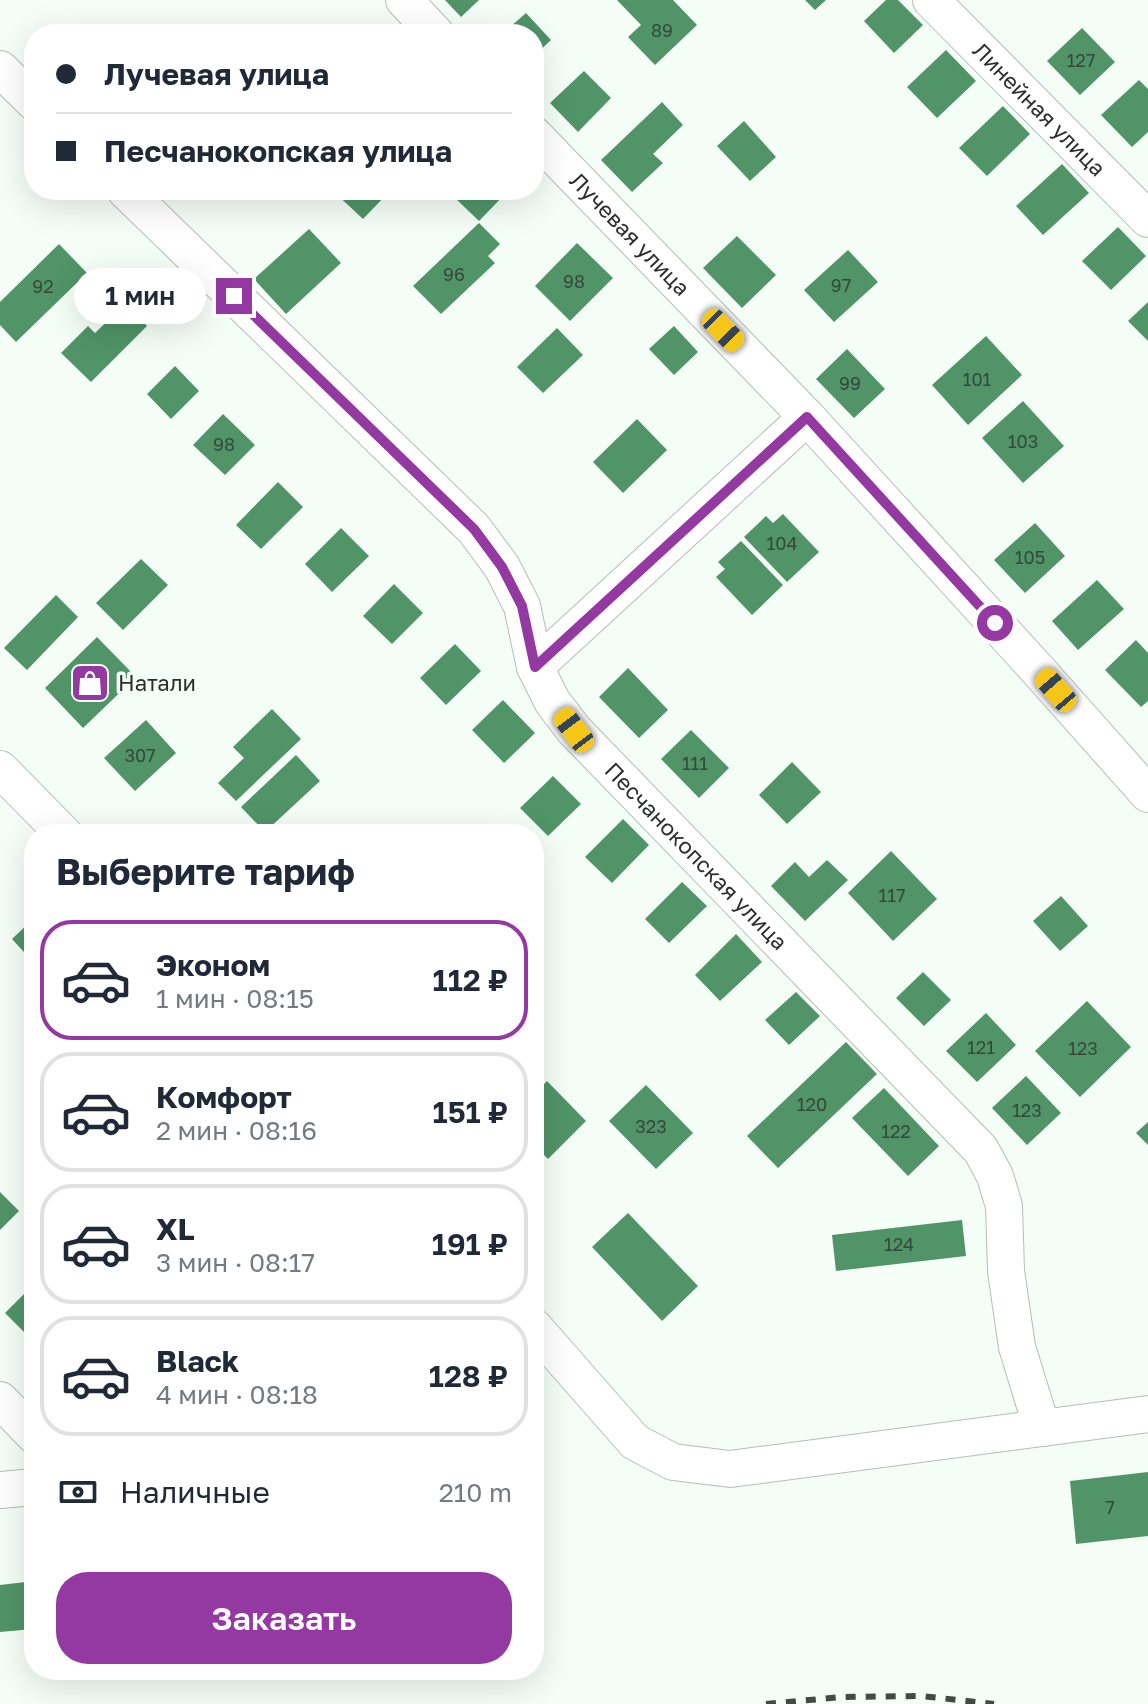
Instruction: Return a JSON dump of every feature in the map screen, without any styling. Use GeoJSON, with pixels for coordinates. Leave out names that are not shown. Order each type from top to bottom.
{"type":"FeatureCollection","features":[{"type":"Feature","properties":{"kind":"street"},"geometry":{"type":"LineString","coordinates":[[404,0],[427,24]]}},
{"type":"Feature","properties":{"kind":"street","name":"Линейная улица"},"geometry":{"type":"LineString","coordinates":[[931,0],[1148,219]]}},
{"type":"Feature","properties":{"kind":"street"},"geometry":{"type":"LineString","coordinates":[[0,69],[24,92]]}},
{"type":"Feature","properties":{"kind":"street","name":"Лучевая улица"},"geometry":{"type":"LineString","coordinates":[[544,145],[807,417],[1148,794]]}},
{"type":"Feature","properties":{"kind":"street","name":"Песчанокопская улица"},"geometry":{"type":"LineString","coordinates":[[135,200],[474,529],[502,567],[522,606],[535,667],[552,701],[574,730],[981,1150],[995,1176],[1004,1206],[1006,1271],[1017,1347],[1042,1428]]}},
{"type":"Feature","properties":{"kind":"street"},"geometry":{"type":"LineString","coordinates":[[535,667],[807,417]]}},
{"type":"Feature","properties":{"kind":"street"},"geometry":{"type":"LineString","coordinates":[[0,769],[54,824]]}},
{"type":"Feature","properties":{"kind":"street"},"geometry":{"type":"LineString","coordinates":[[544,1354],[635,1442],[673,1462],[730,1469],[1148,1414]]}},
{"type":"Feature","properties":{"kind":"street"},"geometry":{"type":"LineString","coordinates":[[0,1400],[24,1425]]}},
{"type":"Feature","properties":{"kind":"street"},"geometry":{"type":"LineString","coordinates":[[0,1490],[24,1488]]}},
{"type":"Feature","properties":{"kind":"building"},"geometry":{"type":"Polygon","coordinates":[[[445,0],[479,0],[461,17],[445,0]]]}},
{"type":"Feature","properties":{"kind":"building"},"geometry":{"type":"Polygon","coordinates":[[[617,0],[673,0],[697,25],[655,65],[628,37],[641,25],[617,0]]]}},
{"type":"Feature","properties":{"kind":"building"},"geometry":{"type":"Polygon","coordinates":[[[805,0],[826,0],[815,10],[805,0]]]}},
{"type":"Feature","properties":{"kind":"building"},"geometry":{"type":"Polygon","coordinates":[[[886,0],[898,0],[923,25],[894,53],[864,21],[886,0]]]}},
{"type":"Feature","properties":{"kind":"building"},"geometry":{"type":"Polygon","coordinates":[[[526,13],[536,24],[513,24],[526,13]]]}},
{"type":"Feature","properties":{"kind":"building"},"geometry":{"type":"Polygon","coordinates":[[[1082,28],[1115,62],[1080,95],[1047,61],[1082,28]]]}},
{"type":"Feature","properties":{"kind":"building"},"geometry":{"type":"Polygon","coordinates":[[[544,32],[551,40],[544,47],[544,32]]]}},
{"type":"Feature","properties":{"kind":"building"},"geometry":{"type":"Polygon","coordinates":[[[946,50],[976,81],[937,118],[907,87],[946,50]]]}},
{"type":"Feature","properties":{"kind":"building"},"geometry":{"type":"Polygon","coordinates":[[[584,71],[611,98],[578,132],[550,103],[584,71]]]}},
{"type":"Feature","properties":{"kind":"building"},"geometry":{"type":"Polygon","coordinates":[[[1139,80],[1148,89],[1148,132],[1132,147],[1101,115],[1139,80]]]}},
{"type":"Feature","properties":{"kind":"building"},"geometry":{"type":"Polygon","coordinates":[[[662,102],[683,125],[653,154],[663,163],[632,192],[601,160],[662,102]]]}},
{"type":"Feature","properties":{"kind":"building"},"geometry":{"type":"Polygon","coordinates":[[[1003,106],[1030,134],[987,176],[959,148],[1003,106]]]}},
{"type":"Feature","properties":{"kind":"building"},"geometry":{"type":"Polygon","coordinates":[[[744,121],[776,157],[750,181],[717,146],[744,121]]]}},
{"type":"Feature","properties":{"kind":"building"},"geometry":{"type":"Polygon","coordinates":[[[1062,164],[1089,193],[1043,235],[1016,206],[1062,164]]]}},
{"type":"Feature","properties":{"kind":"building"},"geometry":{"type":"Polygon","coordinates":[[[343,200],[381,200],[363,219],[343,200]]]}},
{"type":"Feature","properties":{"kind":"building"},"geometry":{"type":"Polygon","coordinates":[[[457,200],[499,200],[479,221],[457,200]]]}},
{"type":"Feature","properties":{"kind":"building"},"geometry":{"type":"Polygon","coordinates":[[[479,223],[500,244],[488,256],[495,263],[441,314],[413,286],[479,223]]]}},
{"type":"Feature","properties":{"kind":"building"},"geometry":{"type":"Polygon","coordinates":[[[1118,227],[1146,256],[1111,290],[1082,261],[1118,227]]]}},
{"type":"Feature","properties":{"kind":"building"},"geometry":{"type":"Polygon","coordinates":[[[309,229],[341,263],[286,314],[254,279],[309,229]]]}},
{"type":"Feature","properties":{"kind":"building"},"geometry":{"type":"Polygon","coordinates":[[[737,236],[776,275],[742,308],[703,268],[737,236]]]}},
{"type":"Feature","properties":{"kind":"building"},"geometry":{"type":"Polygon","coordinates":[[[577,243],[613,278],[570,321],[535,286],[577,243]]]}},
{"type":"Feature","properties":{"kind":"building"},"geometry":{"type":"Polygon","coordinates":[[[59,244],[87,273],[16,342],[0,325],[0,302],[59,244]]]}},
{"type":"Feature","properties":{"kind":"building"},"geometry":{"type":"Polygon","coordinates":[[[848,250],[878,282],[834,322],[804,290],[848,250]]]}},
{"type":"Feature","properties":{"kind":"building"},"geometry":{"type":"Polygon","coordinates":[[[1148,302],[1148,341],[1128,321],[1148,302]]]}},
{"type":"Feature","properties":{"kind":"building"},"geometry":{"type":"Polygon","coordinates":[[[125,304],[147,326],[91,382],[61,353],[88,326],[95,333],[125,304]]]}},
{"type":"Feature","properties":{"kind":"building"},"geometry":{"type":"Polygon","coordinates":[[[674,326],[698,352],[674,375],[649,349],[674,326]]]}},
{"type":"Feature","properties":{"kind":"building"},"geometry":{"type":"Polygon","coordinates":[[[557,328],[583,355],[543,393],[517,367],[557,328]]]}},
{"type":"Feature","properties":{"kind":"building"},"geometry":{"type":"Polygon","coordinates":[[[986,336],[1022,375],[968,425],[932,385],[986,336]]]}},
{"type":"Feature","properties":{"kind":"building"},"geometry":{"type":"Polygon","coordinates":[[[847,349],[885,389],[854,418],[816,379],[847,349]]]}},
{"type":"Feature","properties":{"kind":"building"},"geometry":{"type":"Polygon","coordinates":[[[175,366],[199,391],[171,419],[147,394],[175,366]]]}},
{"type":"Feature","properties":{"kind":"building"},"geometry":{"type":"Polygon","coordinates":[[[1023,401],[1064,446],[1023,483],[982,438],[1023,401]]]}},
{"type":"Feature","properties":{"kind":"building"},"geometry":{"type":"Polygon","coordinates":[[[223,414],[255,445],[225,475],[193,445],[223,414]]]}},
{"type":"Feature","properties":{"kind":"building"},"geometry":{"type":"Polygon","coordinates":[[[637,419],[667,450],[623,493],[593,462],[637,419]]]}},
{"type":"Feature","properties":{"kind":"building"},"geometry":{"type":"Polygon","coordinates":[[[278,482],[303,507],[261,549],[236,525],[278,482]]]}},
{"type":"Feature","properties":{"kind":"building"},"geometry":{"type":"Polygon","coordinates":[[[783,514],[819,552],[787,582],[744,537],[766,516],[773,523],[783,514]]]}},
{"type":"Feature","properties":{"kind":"building"},"geometry":{"type":"Polygon","coordinates":[[[1035,523],[1065,556],[1025,593],[994,560],[1035,523]]]}},
{"type":"Feature","properties":{"kind":"building"},"geometry":{"type":"Polygon","coordinates":[[[341,528],[369,556],[332,592],[305,564],[341,528]]]}},
{"type":"Feature","properties":{"kind":"building"},"geometry":{"type":"Polygon","coordinates":[[[741,541],[783,585],[752,615],[716,577],[725,569],[718,562],[741,541]]]}},
{"type":"Feature","properties":{"kind":"building"},"geometry":{"type":"Polygon","coordinates":[[[141,559],[168,585],[123,630],[96,603],[141,559]]]}},
{"type":"Feature","properties":{"kind":"building"},"geometry":{"type":"Polygon","coordinates":[[[1097,580],[1124,609],[1078,650],[1052,621],[1097,580]]]}},
{"type":"Feature","properties":{"kind":"building"},"geometry":{"type":"Polygon","coordinates":[[[394,584],[423,613],[392,644],[363,616],[394,584]]]}},
{"type":"Feature","properties":{"kind":"building"},"geometry":{"type":"Polygon","coordinates":[[[56,595],[78,617],[27,670],[4,648],[56,595]]]}},
{"type":"Feature","properties":{"kind":"building","name":"Натали"},"geometry":{"type":"Polygon","coordinates":[[[97,637],[136,677],[83,728],[45,688],[97,637]]]}},
{"type":"Feature","properties":{"kind":"building"},"geometry":{"type":"Polygon","coordinates":[[[1136,640],[1148,653],[1148,701],[1141,707],[1105,670],[1136,640]]]}},
{"type":"Feature","properties":{"kind":"building"},"geometry":{"type":"Polygon","coordinates":[[[455,644],[481,671],[446,705],[420,678],[455,644]]]}},
{"type":"Feature","properties":{"kind":"building"},"geometry":{"type":"Polygon","coordinates":[[[628,668],[668,710],[639,738],[599,697],[628,668]]]}},
{"type":"Feature","properties":{"kind":"building"},"geometry":{"type":"Polygon","coordinates":[[[503,700],[535,733],[504,763],[472,730],[503,700]]]}},
{"type":"Feature","properties":{"kind":"building"},"geometry":{"type":"Polygon","coordinates":[[[272,709],[301,739],[236,801],[218,783],[244,758],[233,747],[272,709]]]}},
{"type":"Feature","properties":{"kind":"building"},"geometry":{"type":"Polygon","coordinates":[[[146,720],[176,753],[135,791],[104,758],[146,720]]]}},
{"type":"Feature","properties":{"kind":"building"},"geometry":{"type":"Polygon","coordinates":[[[691,730],[729,768],[699,798],[661,759],[691,730]]]}},
{"type":"Feature","properties":{"kind":"building"},"geometry":{"type":"Polygon","coordinates":[[[296,755],[320,781],[274,824],[257,824],[241,807],[296,755]]]}},
{"type":"Feature","properties":{"kind":"building"},"geometry":{"type":"Polygon","coordinates":[[[792,762],[821,792],[787,824],[759,795],[792,762]]]}},
{"type":"Feature","properties":{"kind":"building"},"geometry":{"type":"Polygon","coordinates":[[[553,776],[581,804],[548,836],[544,832],[544,824],[536,824],[520,808],[553,776]]]}},
{"type":"Feature","properties":{"kind":"building"},"geometry":{"type":"Polygon","coordinates":[[[623,819],[649,845],[612,883],[585,857],[623,819]]]}},
{"type":"Feature","properties":{"kind":"building"},"geometry":{"type":"Polygon","coordinates":[[[891,851],[937,899],[893,941],[848,893],[891,851]]]}},
{"type":"Feature","properties":{"kind":"building"},"geometry":{"type":"Polygon","coordinates":[[[827,860],[848,880],[805,921],[771,886],[795,862],[809,877],[827,860]]]}},
{"type":"Feature","properties":{"kind":"building"},"geometry":{"type":"Polygon","coordinates":[[[682,882],[707,906],[669,943],[645,919],[682,882]]]}},
{"type":"Feature","properties":{"kind":"building"},"geometry":{"type":"Polygon","coordinates":[[[1061,896],[1088,926],[1060,951],[1033,921],[1061,896]]]}},
{"type":"Feature","properties":{"kind":"building"},"geometry":{"type":"Polygon","coordinates":[[[24,928],[24,952],[12,939],[24,928]]]}},
{"type":"Feature","properties":{"kind":"building"},"geometry":{"type":"Polygon","coordinates":[[[736,934],[762,962],[720,1001],[695,975],[736,934]]]}},
{"type":"Feature","properties":{"kind":"building"},"geometry":{"type":"Polygon","coordinates":[[[923,972],[951,1000],[924,1026],[896,998],[923,972]]]}},
{"type":"Feature","properties":{"kind":"building"},"geometry":{"type":"Polygon","coordinates":[[[796,992],[820,1016],[789,1045],[765,1020],[796,992]]]}},
{"type":"Feature","properties":{"kind":"building"},"geometry":{"type":"Polygon","coordinates":[[[1087,1001],[1131,1047],[1080,1097],[1035,1051],[1087,1001]]]}},
{"type":"Feature","properties":{"kind":"building"},"geometry":{"type":"Polygon","coordinates":[[[986,1013],[1016,1045],[977,1082],[946,1051],[986,1013]]]}},
{"type":"Feature","properties":{"kind":"building"},"geometry":{"type":"Polygon","coordinates":[[[846,1042],[877,1074],[778,1168],[747,1136],[846,1042]]]}},
{"type":"Feature","properties":{"kind":"building"},"geometry":{"type":"Polygon","coordinates":[[[1026,1076],[1061,1113],[1027,1145],[992,1108],[1026,1076]]]}},
{"type":"Feature","properties":{"kind":"building"},"geometry":{"type":"Polygon","coordinates":[[[547,1081],[586,1121],[548,1159],[544,1155],[544,1084],[547,1081]]]}},
{"type":"Feature","properties":{"kind":"building"},"geometry":{"type":"Polygon","coordinates":[[[646,1085],[693,1133],[656,1169],[609,1121],[646,1085]]]}},
{"type":"Feature","properties":{"kind":"building"},"geometry":{"type":"Polygon","coordinates":[[[884,1088],[939,1146],[908,1176],[852,1118],[884,1088]]]}},
{"type":"Feature","properties":{"kind":"building"},"geometry":{"type":"Polygon","coordinates":[[[1148,1122],[1148,1145],[1136,1133],[1148,1122]]]}},
{"type":"Feature","properties":{"kind":"building"},"geometry":{"type":"Polygon","coordinates":[[[0,1192],[19,1211],[0,1230],[0,1192]]]}},
{"type":"Feature","properties":{"kind":"building"},"geometry":{"type":"Polygon","coordinates":[[[628,1213],[698,1286],[662,1321],[592,1247],[628,1213]]]}},
{"type":"Feature","properties":{"kind":"building"},"geometry":{"type":"Polygon","coordinates":[[[962,1220],[966,1256],[836,1271],[832,1235],[962,1220]]]}},
{"type":"Feature","properties":{"kind":"building"},"geometry":{"type":"Polygon","coordinates":[[[24,1294],[24,1332],[5,1313],[24,1294]]]}},
{"type":"Feature","properties":{"kind":"building"},"geometry":{"type":"Polygon","coordinates":[[[1148,1472],[1148,1536],[1076,1544],[1070,1481],[1148,1472]]]}},
{"type":"Feature","properties":{"kind":"building"},"geometry":{"type":"Polygon","coordinates":[[[24,1582],[24,1630],[0,1632],[0,1585],[24,1582]]]}},
{"type":"Feature","properties":{"kind":"railway"},"geometry":{"type":"LineString","coordinates":[[766,1704],[842,1697],[922,1696],[994,1704]]}},
{"type":"Feature","properties":{"kind":"place","name":"Натали"},"geometry":{"type":"Point","coordinates":[90,683]}},
{"type":"Feature","properties":{"kind":"route"},"geometry":{"type":"LineString","coordinates":[[234,296],[474,529],[502,567],[522,606],[535,667],[807,417],[995,623]]}}]}
